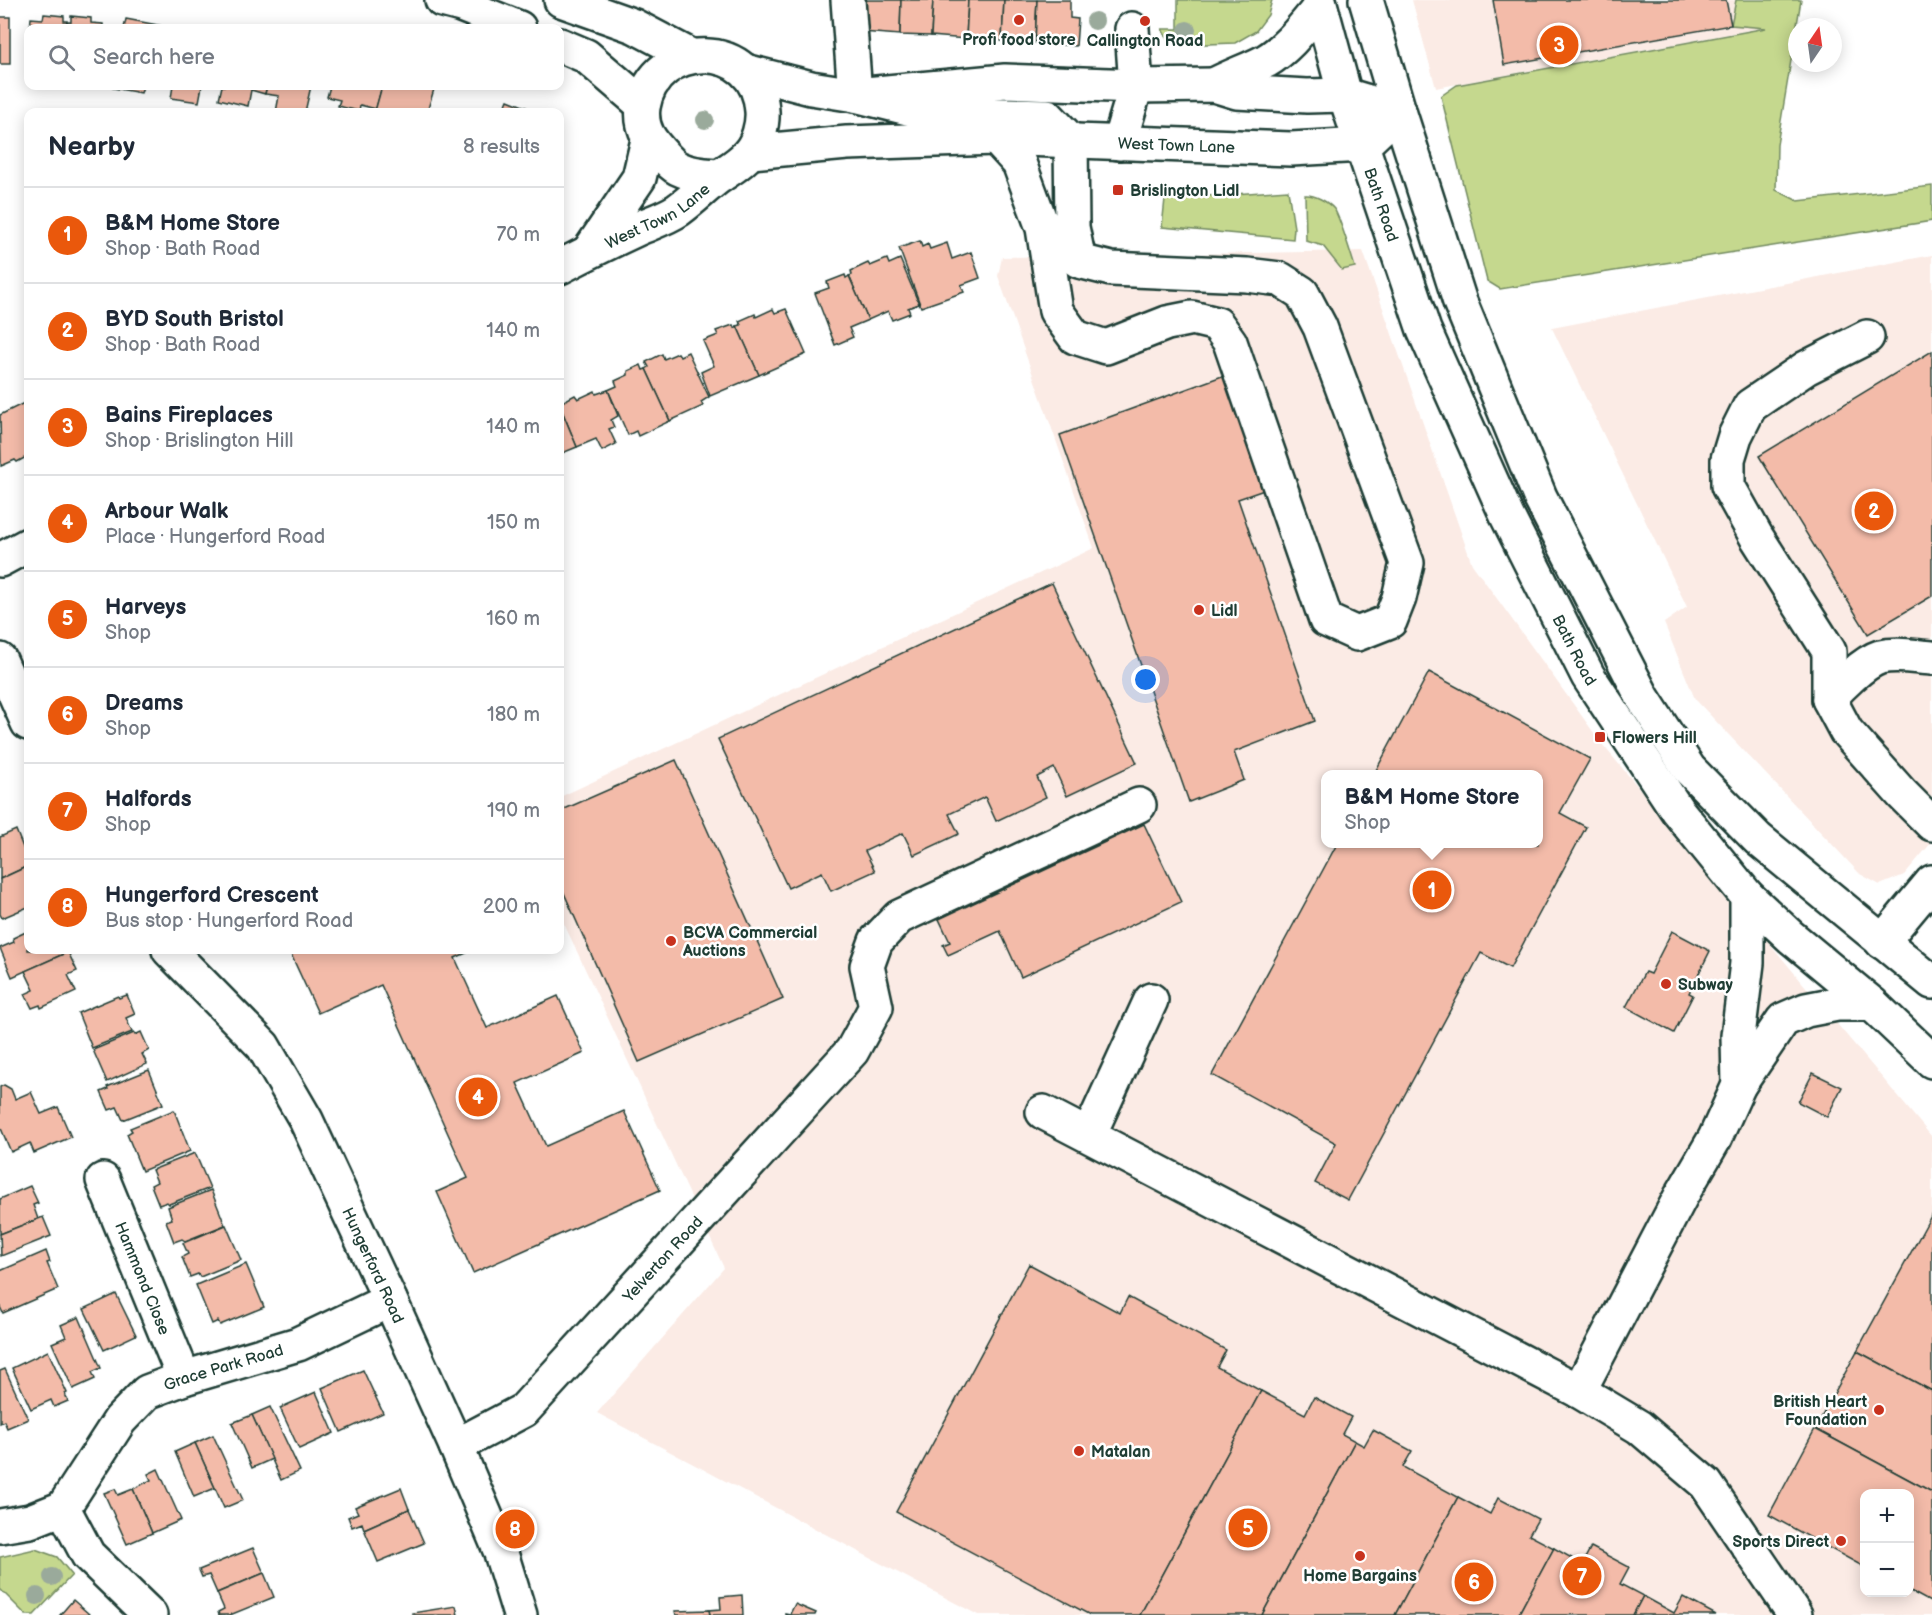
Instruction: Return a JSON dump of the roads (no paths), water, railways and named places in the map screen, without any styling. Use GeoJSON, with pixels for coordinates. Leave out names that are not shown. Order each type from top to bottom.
{"type":"FeatureCollection","features":[{"type":"Feature","properties":{"kind":"main road"},"geometry":{"type":"LineString","coordinates":[[442,0],[509,24]]}},
{"type":"Feature","properties":{"kind":"main road"},"geometry":{"type":"LineString","coordinates":[[561,0],[634,26],[691,56]]}},
{"type":"Feature","properties":{"kind":"main road"},"geometry":{"type":"LineString","coordinates":[[848,0],[855,95]]}},
{"type":"Feature","properties":{"kind":"main road"},"geometry":{"type":"LineString","coordinates":[[1366,0],[1460,302],[1536,487],[1643,698],[1689,769],[1758,838],[1932,982]]}},
{"type":"Feature","properties":{"kind":"main road"},"geometry":{"type":"LineString","coordinates":[[1214,84],[1274,55],[1297,33],[1319,3]]}},
{"type":"Feature","properties":{"kind":"main road","name":"Bath Road"},"geometry":{"type":"LineString","coordinates":[[1319,3],[1345,95],[1424,330],[1507,516],[1588,676],[1677,810],[1747,896],[1791,937],[1872,1004],[1932,1061]]}},
{"type":"Feature","properties":{"kind":"main road"},"geometry":{"type":"LineString","coordinates":[[1119,142],[1136,86],[1132,29]]}},
{"type":"Feature","properties":{"kind":"main road"},"geometry":{"type":"LineString","coordinates":[[564,47],[586,56],[643,105]]}},
{"type":"Feature","properties":{"kind":"main road"},"geometry":{"type":"LineString","coordinates":[[745,71],[761,96],[763,123],[751,152],[739,163],[720,176],[691,174],[677,168],[648,140],[643,119],[643,105],[652,82],[662,70],[691,56],[712,55],[727,60],[745,71],[811,88],[855,95],[928,113],[1047,116],[1071,141],[1072,227],[1079,261],[1111,269],[1247,275],[1280,279],[1302,293],[1320,327],[1407,563],[1399,598],[1390,621],[1357,634],[1326,620],[1230,342],[1217,324],[1192,318],[1167,323],[1106,347],[1075,337],[1056,311],[1043,228],[1019,163],[996,138]]}},
{"type":"Feature","properties":{"kind":"main road"},"geometry":{"type":"LineString","coordinates":[[855,95],[1005,81],[1136,86],[1214,84],[1237,92],[1307,96],[1345,95],[1399,111]]}},
{"type":"Feature","properties":{"kind":"main road"},"geometry":{"type":"LineString","coordinates":[[1363,145],[1399,111]]}},
{"type":"Feature","properties":{"kind":"main road","name":"West Town Lane"},"geometry":{"type":"LineString","coordinates":[[751,152],[847,143],[996,138],[1291,148],[1363,145]]}},
{"type":"Feature","properties":{"kind":"main road","name":"West Town Lane"},"geometry":{"type":"LineString","coordinates":[[589,252],[639,178],[648,140]]}},
{"type":"Feature","properties":{"kind":"main road","name":"West Town Lane"},"geometry":{"type":"LineString","coordinates":[[564,265],[677,210],[720,176]]}},
{"type":"Feature","properties":{"kind":"main road"},"geometry":{"type":"LineString","coordinates":[[1867,337],[1806,368],[1750,406],[1735,436],[1728,459],[1728,486],[1756,536],[1829,651],[1829,699],[1846,731],[1932,824]]}},
{"type":"Feature","properties":{"kind":"main road"},"geometry":{"type":"LineString","coordinates":[[0,560],[24,546]]}},
{"type":"Feature","properties":{"kind":"main road"},"geometry":{"type":"LineString","coordinates":[[1829,699],[1847,680],[1878,658],[1897,655],[1932,658]]}},
{"type":"Feature","properties":{"kind":"main road"},"geometry":{"type":"LineString","coordinates":[[0,660],[24,714]]}},
{"type":"Feature","properties":{"kind":"main road","name":"Yelverton Road"},"geometry":{"type":"LineString","coordinates":[[456,1446],[524,1410],[852,1051],[876,1007],[867,966],[876,940],[899,917],[1139,805]]}},
{"type":"Feature","properties":{"kind":"main road"},"geometry":{"type":"LineString","coordinates":[[1882,942],[1932,882]]}},
{"type":"Feature","properties":{"kind":"main road"},"geometry":{"type":"LineString","coordinates":[[1739,1084],[1738,1036],[1747,963],[1747,896]]}},
{"type":"Feature","properties":{"kind":"main road","name":"Hungerford Road"},"geometry":{"type":"LineString","coordinates":[[174,954],[263,1046],[306,1120],[456,1446],[500,1550],[520,1615]]}},
{"type":"Feature","properties":{"kind":"main road"},"geometry":{"type":"LineString","coordinates":[[1089,1135],[1151,1000]]}},
{"type":"Feature","properties":{"kind":"main road"},"geometry":{"type":"LineString","coordinates":[[1579,1391],[1681,1196],[1715,1138],[1739,1084],[1783,1020],[1806,1010],[1837,1004],[1872,1004]]}},
{"type":"Feature","properties":{"kind":"main road"},"geometry":{"type":"LineString","coordinates":[[1043,1112],[1579,1391],[1639,1427],[1706,1484],[1795,1615]]}},
{"type":"Feature","properties":{"kind":"main road","name":"Hammond Close"},"geometry":{"type":"LineString","coordinates":[[103,1180],[184,1378]]}},
{"type":"Feature","properties":{"kind":"main road","name":"Grace Park Road"},"geometry":{"type":"LineString","coordinates":[[63,1508],[120,1420],[147,1392],[184,1378],[298,1344],[390,1300]]}},
{"type":"Feature","properties":{"kind":"main road"},"geometry":{"type":"LineString","coordinates":[[0,1526],[30,1521],[63,1508],[88,1555],[150,1615]]}},
{"type":"Feature","properties":{"kind":"place","name":"Profi food store"},"geometry":{"type":"Point","coordinates":[1019,20]}},
{"type":"Feature","properties":{"kind":"place","name":"Callington Road"},"geometry":{"type":"Point","coordinates":[1145,21]}},
{"type":"Feature","properties":{"kind":"place","name":"Bains Fireplaces"},"geometry":{"type":"Point","coordinates":[1559,45]}},
{"type":"Feature","properties":{"kind":"place","name":"Brislington Lidl"},"geometry":{"type":"Point","coordinates":[1118,190]}},
{"type":"Feature","properties":{"kind":"place","name":"BYD South Bristol"},"geometry":{"type":"Point","coordinates":[1874,511]}},
{"type":"Feature","properties":{"kind":"place","name":"Lidl"},"geometry":{"type":"Point","coordinates":[1199,610]}},
{"type":"Feature","properties":{"kind":"place","name":"Flowers Hill"},"geometry":{"type":"Point","coordinates":[1600,737]}},
{"type":"Feature","properties":{"kind":"place","name":"B&M Home Store"},"geometry":{"type":"Point","coordinates":[1432,890]}},
{"type":"Feature","properties":{"kind":"place","name":"BCVA Commercial Auctions"},"geometry":{"type":"Point","coordinates":[671,941]}},
{"type":"Feature","properties":{"kind":"place","name":"Subway"},"geometry":{"type":"Point","coordinates":[1666,984]}},
{"type":"Feature","properties":{"kind":"place","name":"Arbour Walk"},"geometry":{"type":"Point","coordinates":[478,1097]}},
{"type":"Feature","properties":{"kind":"place","name":"British Heart Foundation"},"geometry":{"type":"Point","coordinates":[1879,1410]}},
{"type":"Feature","properties":{"kind":"place","name":"Matalan"},"geometry":{"type":"Point","coordinates":[1079,1451]}},
{"type":"Feature","properties":{"kind":"place","name":"Harveys"},"geometry":{"type":"Point","coordinates":[1248,1528]}},
{"type":"Feature","properties":{"kind":"place","name":"Hungerford Crescent"},"geometry":{"type":"Point","coordinates":[515,1529]}},
{"type":"Feature","properties":{"kind":"place","name":"Sports Direct"},"geometry":{"type":"Point","coordinates":[1841,1541]}},
{"type":"Feature","properties":{"kind":"place","name":"Home Bargains"},"geometry":{"type":"Point","coordinates":[1360,1556]}},
{"type":"Feature","properties":{"kind":"place","name":"Halfords"},"geometry":{"type":"Point","coordinates":[1582,1576]}},
{"type":"Feature","properties":{"kind":"place","name":"Dreams"},"geometry":{"type":"Point","coordinates":[1474,1582]}}]}
